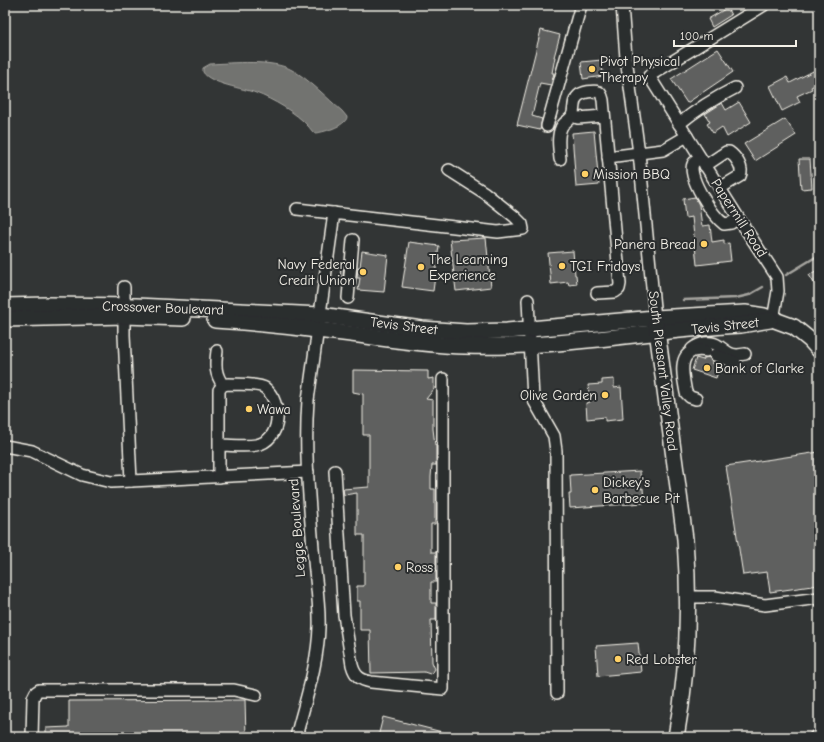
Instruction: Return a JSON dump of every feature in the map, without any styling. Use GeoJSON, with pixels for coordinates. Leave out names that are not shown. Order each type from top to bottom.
{"type":"FeatureCollection","features":[{"type":"Feature","properties":{"kind":"main road","name":"Crossover Boulevard"},"geometry":{"type":"LineString","coordinates":[[5,306],[47,305],[319,323]]}},
{"type":"Feature","properties":{"kind":"main road","name":"Crossover Boulevard"},"geometry":{"type":"LineString","coordinates":[[5,319],[124,311]]}},
{"type":"Feature","properties":{"kind":"main road","name":"Tevis Street"},"geometry":{"type":"LineString","coordinates":[[319,323],[472,332],[530,329],[742,325],[773,320]]}},
{"type":"Feature","properties":{"kind":"main road"},"geometry":{"type":"LineString","coordinates":[[773,320],[794,327],[818,346]]}},
{"type":"Feature","properties":{"kind":"main road","name":"Tevis Street"},"geometry":{"type":"LineString","coordinates":[[319,323],[444,345],[485,346],[530,344],[656,326]]}},
{"type":"Feature","properties":{"kind":"main road","name":"South Pleasant Valley Road"},"geometry":{"type":"LineString","coordinates":[[656,326],[685,539],[688,598],[685,665],[679,736]]}},
{"type":"Feature","properties":{"kind":"street"},"geometry":{"type":"LineString","coordinates":[[547,126],[581,5]]}},
{"type":"Feature","properties":{"kind":"street","name":"South Pleasant Valley Road"},"geometry":{"type":"LineString","coordinates":[[622,5],[626,58],[639,153],[656,326]]}},
{"type":"Feature","properties":{"kind":"street","name":"Papermill Road"},"geometry":{"type":"LineString","coordinates":[[764,5],[649,76],[738,218],[777,277],[778,291],[773,320]]}},
{"type":"Feature","properties":{"kind":"street"},"geometry":{"type":"LineString","coordinates":[[679,124],[712,100],[735,88]]}},
{"type":"Feature","properties":{"kind":"street"},"geometry":{"type":"LineString","coordinates":[[560,159],[558,139],[559,132],[564,123],[572,116],[576,97],[580,94],[595,91],[598,92],[602,96],[620,287],[617,291],[597,293]]}},
{"type":"Feature","properties":{"kind":"street"},"geometry":{"type":"LineString","coordinates":[[572,116],[578,118],[604,116]]}},
{"type":"Feature","properties":{"kind":"street"},"geometry":{"type":"LineString","coordinates":[[608,157],[667,148],[687,136]]}},
{"type":"Feature","properties":{"kind":"street"},"geometry":{"type":"LineString","coordinates":[[720,188],[735,180],[742,173],[735,157],[729,152],[703,162],[695,162],[692,166],[697,188],[721,222],[727,225],[738,218]]}},
{"type":"Feature","properties":{"kind":"street"},"geometry":{"type":"LineString","coordinates":[[297,209],[498,232],[523,230],[522,224],[515,217],[485,193],[449,170]]}},
{"type":"Feature","properties":{"kind":"street","name":"Legge Boulevard"},"geometry":{"type":"LineString","coordinates":[[296,737],[314,667],[319,627],[306,435],[308,407],[334,213]]}},
{"type":"Feature","properties":{"kind":"street"},"geometry":{"type":"LineString","coordinates":[[348,298],[353,240]]}},
{"type":"Feature","properties":{"kind":"street"},"geometry":{"type":"LineString","coordinates":[[124,287],[131,481]]}},
{"type":"Feature","properties":{"kind":"street"},"geometry":{"type":"LineString","coordinates":[[528,300],[533,399],[554,436],[556,451],[557,693]]}},
{"type":"Feature","properties":{"kind":"street"},"geometry":{"type":"LineString","coordinates":[[686,356],[697,350],[701,350],[733,361],[745,358],[729,353],[719,346],[709,342],[694,348],[686,356],[682,365],[686,393],[690,397],[696,399]]}},
{"type":"Feature","properties":{"kind":"street"},"geometry":{"type":"LineString","coordinates":[[217,351],[216,369],[218,378],[223,385]]}},
{"type":"Feature","properties":{"kind":"street"},"geometry":{"type":"LineString","coordinates":[[335,471],[344,615],[352,665],[355,673],[361,679],[371,682],[443,689],[443,379]]}},
{"type":"Feature","properties":{"kind":"street"},"geometry":{"type":"LineString","coordinates":[[219,445],[256,445],[266,441],[272,436],[276,427],[278,414],[276,403],[272,395],[264,387],[228,384],[223,385],[219,390],[219,445],[219,477]]}},
{"type":"Feature","properties":{"kind":"street"},"geometry":{"type":"LineString","coordinates":[[5,446],[32,451],[82,475],[111,482],[308,472]]}},
{"type":"Feature","properties":{"kind":"street"},"geometry":{"type":"LineString","coordinates":[[688,598],[715,597],[765,605],[819,598]]}},
{"type":"Feature","properties":{"kind":"street"},"geometry":{"type":"LineString","coordinates":[[32,737],[33,698],[39,690],[234,690],[256,695]]}},
{"type":"Feature","properties":{"kind":"shaded area"},"geometry":{"type":"Polygon","coordinates":[[[252,62],[274,64],[292,70],[312,84],[342,111],[347,117],[346,120],[338,126],[322,132],[314,133],[291,111],[277,103],[256,93],[212,80],[203,72],[203,68],[210,64],[252,62]]]}},
{"type":"Feature","properties":{"kind":"building"},"geometry":{"type":"Polygon","coordinates":[[[727,8],[731,15],[712,27],[708,19],[727,8]]]}},
{"type":"Feature","properties":{"kind":"building"},"geometry":{"type":"Polygon","coordinates":[[[541,30],[560,35],[554,57],[552,73],[554,73],[551,85],[540,83],[532,116],[542,119],[540,130],[517,125],[541,30]]]}},
{"type":"Feature","properties":{"kind":"building"},"geometry":{"type":"Polygon","coordinates":[[[718,49],[733,72],[687,103],[671,79],[718,49]]]}},
{"type":"Feature","properties":{"kind":"building","name":"Pivot Physical Therapy"},"geometry":{"type":"Polygon","coordinates":[[[602,60],[603,76],[583,79],[581,62],[602,60]]]}},
{"type":"Feature","properties":{"kind":"building"},"geometry":{"type":"Polygon","coordinates":[[[819,68],[819,83],[811,87],[812,89],[797,96],[800,102],[782,111],[770,86],[787,77],[790,83],[819,68]]]}},
{"type":"Feature","properties":{"kind":"building"},"geometry":{"type":"Polygon","coordinates":[[[739,102],[751,122],[727,137],[722,127],[713,133],[707,124],[710,122],[705,114],[722,103],[726,110],[739,102]]]}},
{"type":"Feature","properties":{"kind":"building"},"geometry":{"type":"Polygon","coordinates":[[[785,119],[796,135],[755,161],[744,144],[785,119]]]}},
{"type":"Feature","properties":{"kind":"building"},"geometry":{"type":"Polygon","coordinates":[[[594,131],[599,185],[576,187],[572,133],[594,131]]]}},
{"type":"Feature","properties":{"kind":"building"},"geometry":{"type":"Polygon","coordinates":[[[799,159],[810,159],[812,188],[801,189],[799,159]]]}},
{"type":"Feature","properties":{"kind":"building"},"geometry":{"type":"Polygon","coordinates":[[[695,197],[699,205],[702,226],[710,225],[712,242],[724,240],[724,244],[729,243],[731,261],[697,265],[692,217],[685,218],[683,199],[695,197]]]}},
{"type":"Feature","properties":{"kind":"building"},"geometry":{"type":"Polygon","coordinates":[[[486,238],[491,287],[456,291],[450,240],[486,238]]]}},
{"type":"Feature","properties":{"kind":"building","name":"The Learning Experience"},"geometry":{"type":"Polygon","coordinates":[[[409,242],[439,246],[433,291],[402,287],[409,242]]]}},
{"type":"Feature","properties":{"kind":"building","name":"Navy Federal Credit Union"},"geometry":{"type":"Polygon","coordinates":[[[362,251],[388,255],[384,292],[358,290],[360,278],[357,278],[358,267],[360,267],[362,251]]]}},
{"type":"Feature","properties":{"kind":"building","name":"TGI Fridays"},"geometry":{"type":"Polygon","coordinates":[[[573,251],[577,284],[569,285],[568,282],[551,284],[548,253],[573,251]]]}},
{"type":"Feature","properties":{"kind":"building"},"geometry":{"type":"Polygon","coordinates":[[[341,266],[344,266],[343,277],[340,277],[341,266]]]}},
{"type":"Feature","properties":{"kind":"building"},"geometry":{"type":"Polygon","coordinates":[[[819,269],[819,291],[809,275],[819,269]]]}},
{"type":"Feature","properties":{"kind":"building","name":"Bank of Clarke"},"geometry":{"type":"Polygon","coordinates":[[[709,357],[712,363],[723,367],[721,373],[718,372],[716,378],[692,370],[696,358],[703,360],[704,358],[709,357]]]}},
{"type":"Feature","properties":{"kind":"building"},"geometry":{"type":"Polygon","coordinates":[[[353,370],[428,371],[428,379],[434,378],[434,389],[426,399],[433,400],[433,429],[436,445],[436,465],[432,465],[431,477],[431,489],[435,489],[435,524],[431,524],[431,552],[436,552],[436,582],[431,582],[431,603],[436,603],[436,620],[431,620],[432,662],[435,669],[430,674],[424,672],[371,673],[370,630],[360,630],[360,601],[357,601],[357,586],[364,586],[364,535],[357,535],[357,493],[344,495],[343,489],[369,487],[369,435],[363,435],[363,394],[353,392],[353,370]]]}},
{"type":"Feature","properties":{"kind":"building","name":"Olive Garden"},"geometry":{"type":"Polygon","coordinates":[[[614,379],[614,388],[621,387],[623,419],[605,421],[605,417],[587,419],[586,403],[590,402],[588,385],[602,384],[602,380],[614,379]]]}},
{"type":"Feature","properties":{"kind":"building"},"geometry":{"type":"Polygon","coordinates":[[[819,452],[819,585],[770,592],[767,572],[743,575],[726,466],[819,452]]]}},
{"type":"Feature","properties":{"kind":"building"},"geometry":{"type":"Polygon","coordinates":[[[640,471],[641,489],[643,488],[644,503],[570,508],[570,475],[640,471]]]}},
{"type":"Feature","properties":{"kind":"building","name":"Red Lobster"},"geometry":{"type":"Polygon","coordinates":[[[638,643],[641,672],[598,676],[596,646],[638,643]]]}},
{"type":"Feature","properties":{"kind":"building"},"geometry":{"type":"Polygon","coordinates":[[[245,700],[246,737],[46,737],[46,728],[69,727],[69,701],[245,700]]]}},
{"type":"Feature","properties":{"kind":"building"},"geometry":{"type":"Polygon","coordinates":[[[383,717],[454,735],[454,737],[378,737],[383,717]]]}},
{"type":"Feature","properties":{"kind":"waterway"},"geometry":{"type":"LineString","coordinates":[[786,275],[819,255]]}},
{"type":"Feature","properties":{"kind":"waterway"},"geometry":{"type":"LineString","coordinates":[[683,300],[736,298],[749,295],[763,287]]}},
{"type":"Feature","properties":{"kind":"place","name":"Pivot Physical Therapy"},"geometry":{"type":"Point","coordinates":[592,69]}},
{"type":"Feature","properties":{"kind":"place","name":"Mission BBQ"},"geometry":{"type":"Point","coordinates":[585,174]}},
{"type":"Feature","properties":{"kind":"place","name":"Panera Bread"},"geometry":{"type":"Point","coordinates":[704,244]}},
{"type":"Feature","properties":{"kind":"place","name":"TGI Fridays"},"geometry":{"type":"Point","coordinates":[562,266]}},
{"type":"Feature","properties":{"kind":"place","name":"The Learning Experience"},"geometry":{"type":"Point","coordinates":[421,267]}},
{"type":"Feature","properties":{"kind":"place","name":"Navy Federal Credit Union"},"geometry":{"type":"Point","coordinates":[363,272]}},
{"type":"Feature","properties":{"kind":"place","name":"Bank of Clarke"},"geometry":{"type":"Point","coordinates":[707,368]}},
{"type":"Feature","properties":{"kind":"place","name":"Olive Garden"},"geometry":{"type":"Point","coordinates":[605,395]}},
{"type":"Feature","properties":{"kind":"place","name":"Wawa"},"geometry":{"type":"Point","coordinates":[249,409]}},
{"type":"Feature","properties":{"kind":"place","name":"Dickey's Barbecue Pit"},"geometry":{"type":"Point","coordinates":[595,490]}},
{"type":"Feature","properties":{"kind":"place","name":"Ross"},"geometry":{"type":"Point","coordinates":[398,567]}},
{"type":"Feature","properties":{"kind":"place","name":"Red Lobster"},"geometry":{"type":"Point","coordinates":[618,659]}}]}
